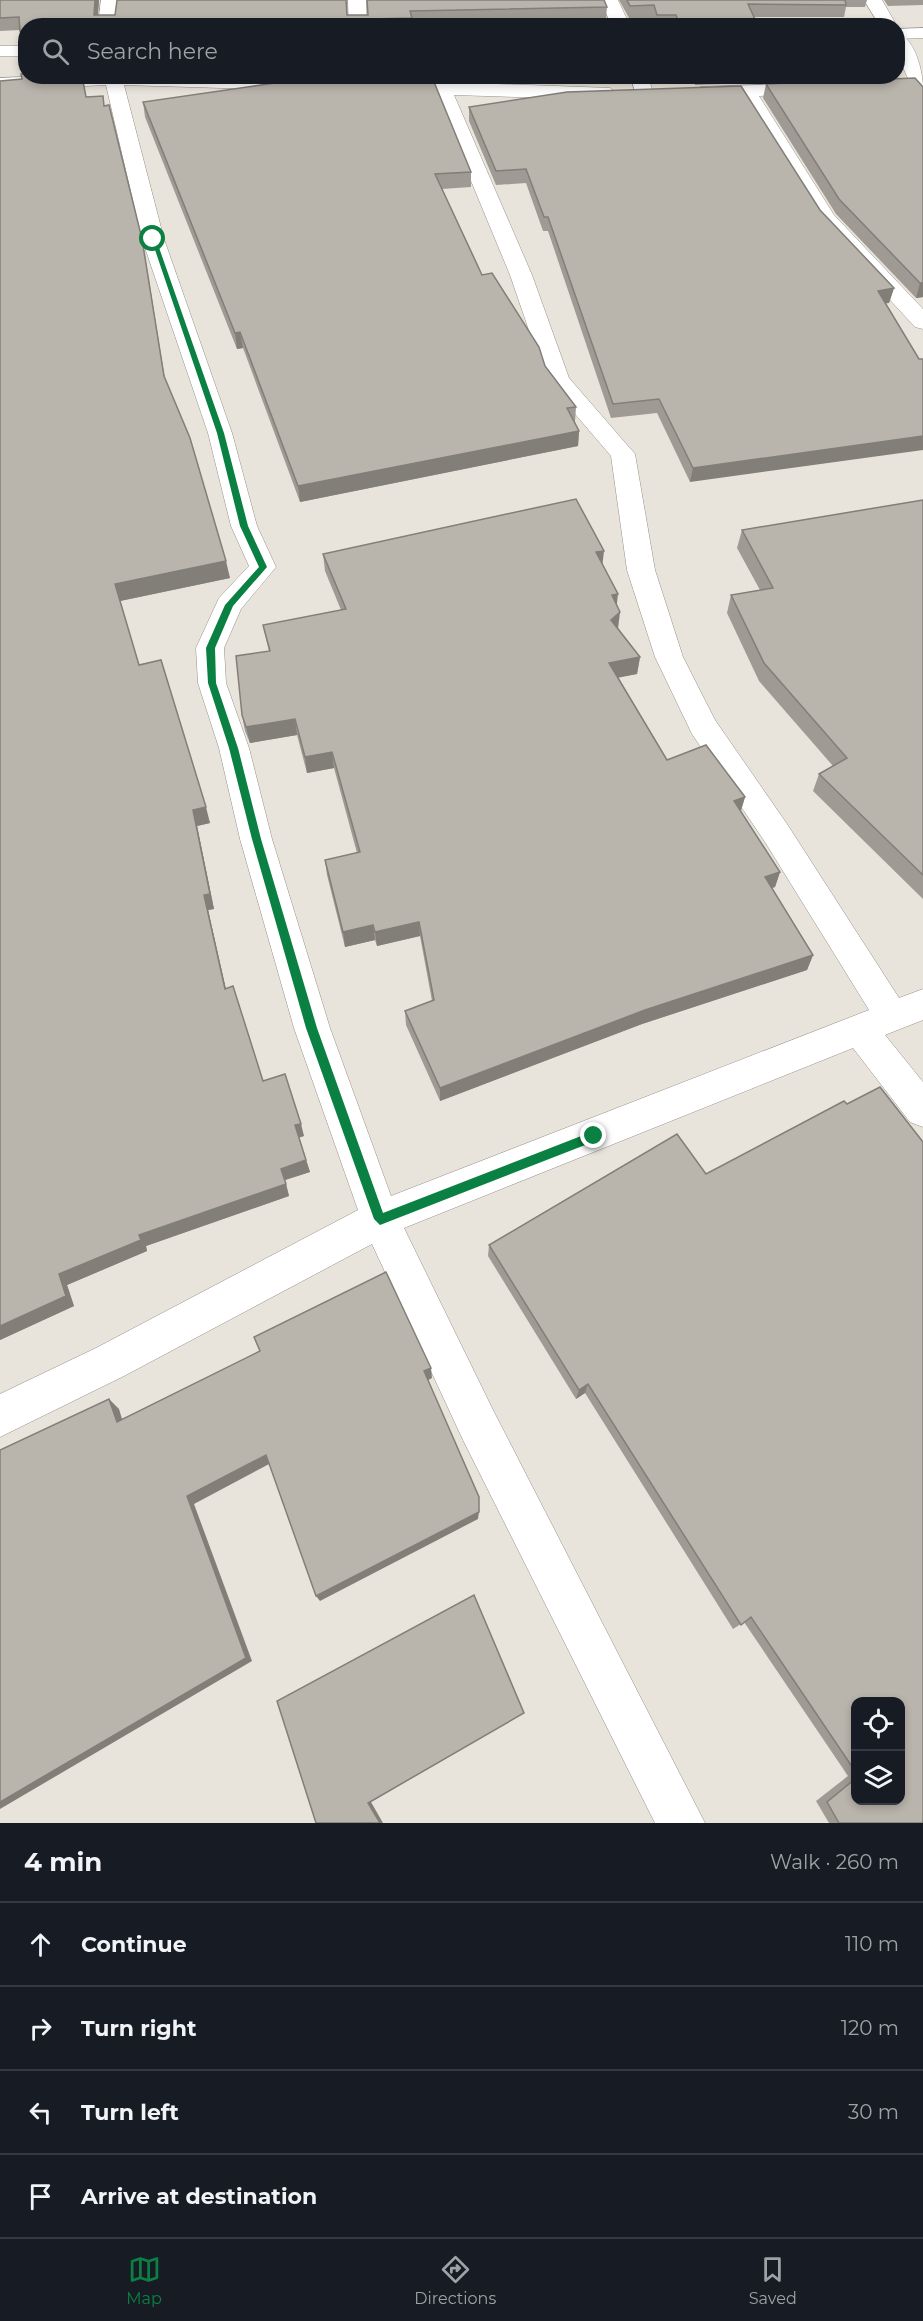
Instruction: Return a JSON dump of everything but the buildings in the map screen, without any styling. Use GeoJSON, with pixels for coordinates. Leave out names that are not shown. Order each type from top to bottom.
{"type":"FeatureCollection","features":[{"type":"Feature","properties":{"kind":"street"},"geometry":{"type":"LineString","coordinates":[[108,18],[110,0]]}},
{"type":"Feature","properties":{"kind":"street"},"geometry":{"type":"LineString","coordinates":[[357,0],[358,18]]}},
{"type":"Feature","properties":{"kind":"street"},"geometry":{"type":"LineString","coordinates":[[609,0],[617,18]]}},
{"type":"Feature","properties":{"kind":"street"},"geometry":{"type":"LineString","coordinates":[[873,0],[884,18]]}},
{"type":"Feature","properties":{"kind":"street"},"geometry":{"type":"LineString","coordinates":[[905,34],[923,33]]}},
{"type":"Feature","properties":{"kind":"street"},"geometry":{"type":"LineString","coordinates":[[0,51],[18,51]]}},
{"type":"Feature","properties":{"kind":"street"},"geometry":{"type":"LineString","coordinates":[[905,54],[921,83],[905,84]]}},
{"type":"Feature","properties":{"kind":"street"},"geometry":{"type":"LineString","coordinates":[[0,84],[18,83]]}},
{"type":"Feature","properties":{"kind":"street"},"geometry":{"type":"LineString","coordinates":[[115,84],[153,239],[220,433],[244,526],[263,567],[229,605],[210,648],[212,683],[234,748],[256,839],[312,1028],[380,1219],[478,1425],[681,1823]]}},
{"type":"Feature","properties":{"kind":"street"},"geometry":{"type":"LineString","coordinates":[[305,84],[337,85]]}},
{"type":"Feature","properties":{"kind":"street"},"geometry":{"type":"LineString","coordinates":[[641,84],[645,96]]}},
{"type":"Feature","properties":{"kind":"street"},"geometry":{"type":"LineString","coordinates":[[407,87],[645,96],[827,88]]}},
{"type":"Feature","properties":{"kind":"street"},"geometry":{"type":"LineString","coordinates":[[442,88],[521,275],[558,380],[623,454],[641,570],[669,657],[703,726],[776,833],[891,1016],[923,1110]]}},
{"type":"Feature","properties":{"kind":"street"},"geometry":{"type":"LineString","coordinates":[[746,92],[826,219],[923,322]]}},
{"type":"Feature","properties":{"kind":"street"},"geometry":{"type":"LineString","coordinates":[[0,1416],[110,1362],[380,1219],[891,1016]]}},
{"type":"Feature","properties":{"kind":"route"},"geometry":{"type":"LineString","coordinates":[[153,239],[220,433],[244,526],[263,567],[229,605],[210,648],[212,683],[234,748],[256,839],[312,1028],[380,1219],[594,1136]]}}]}
